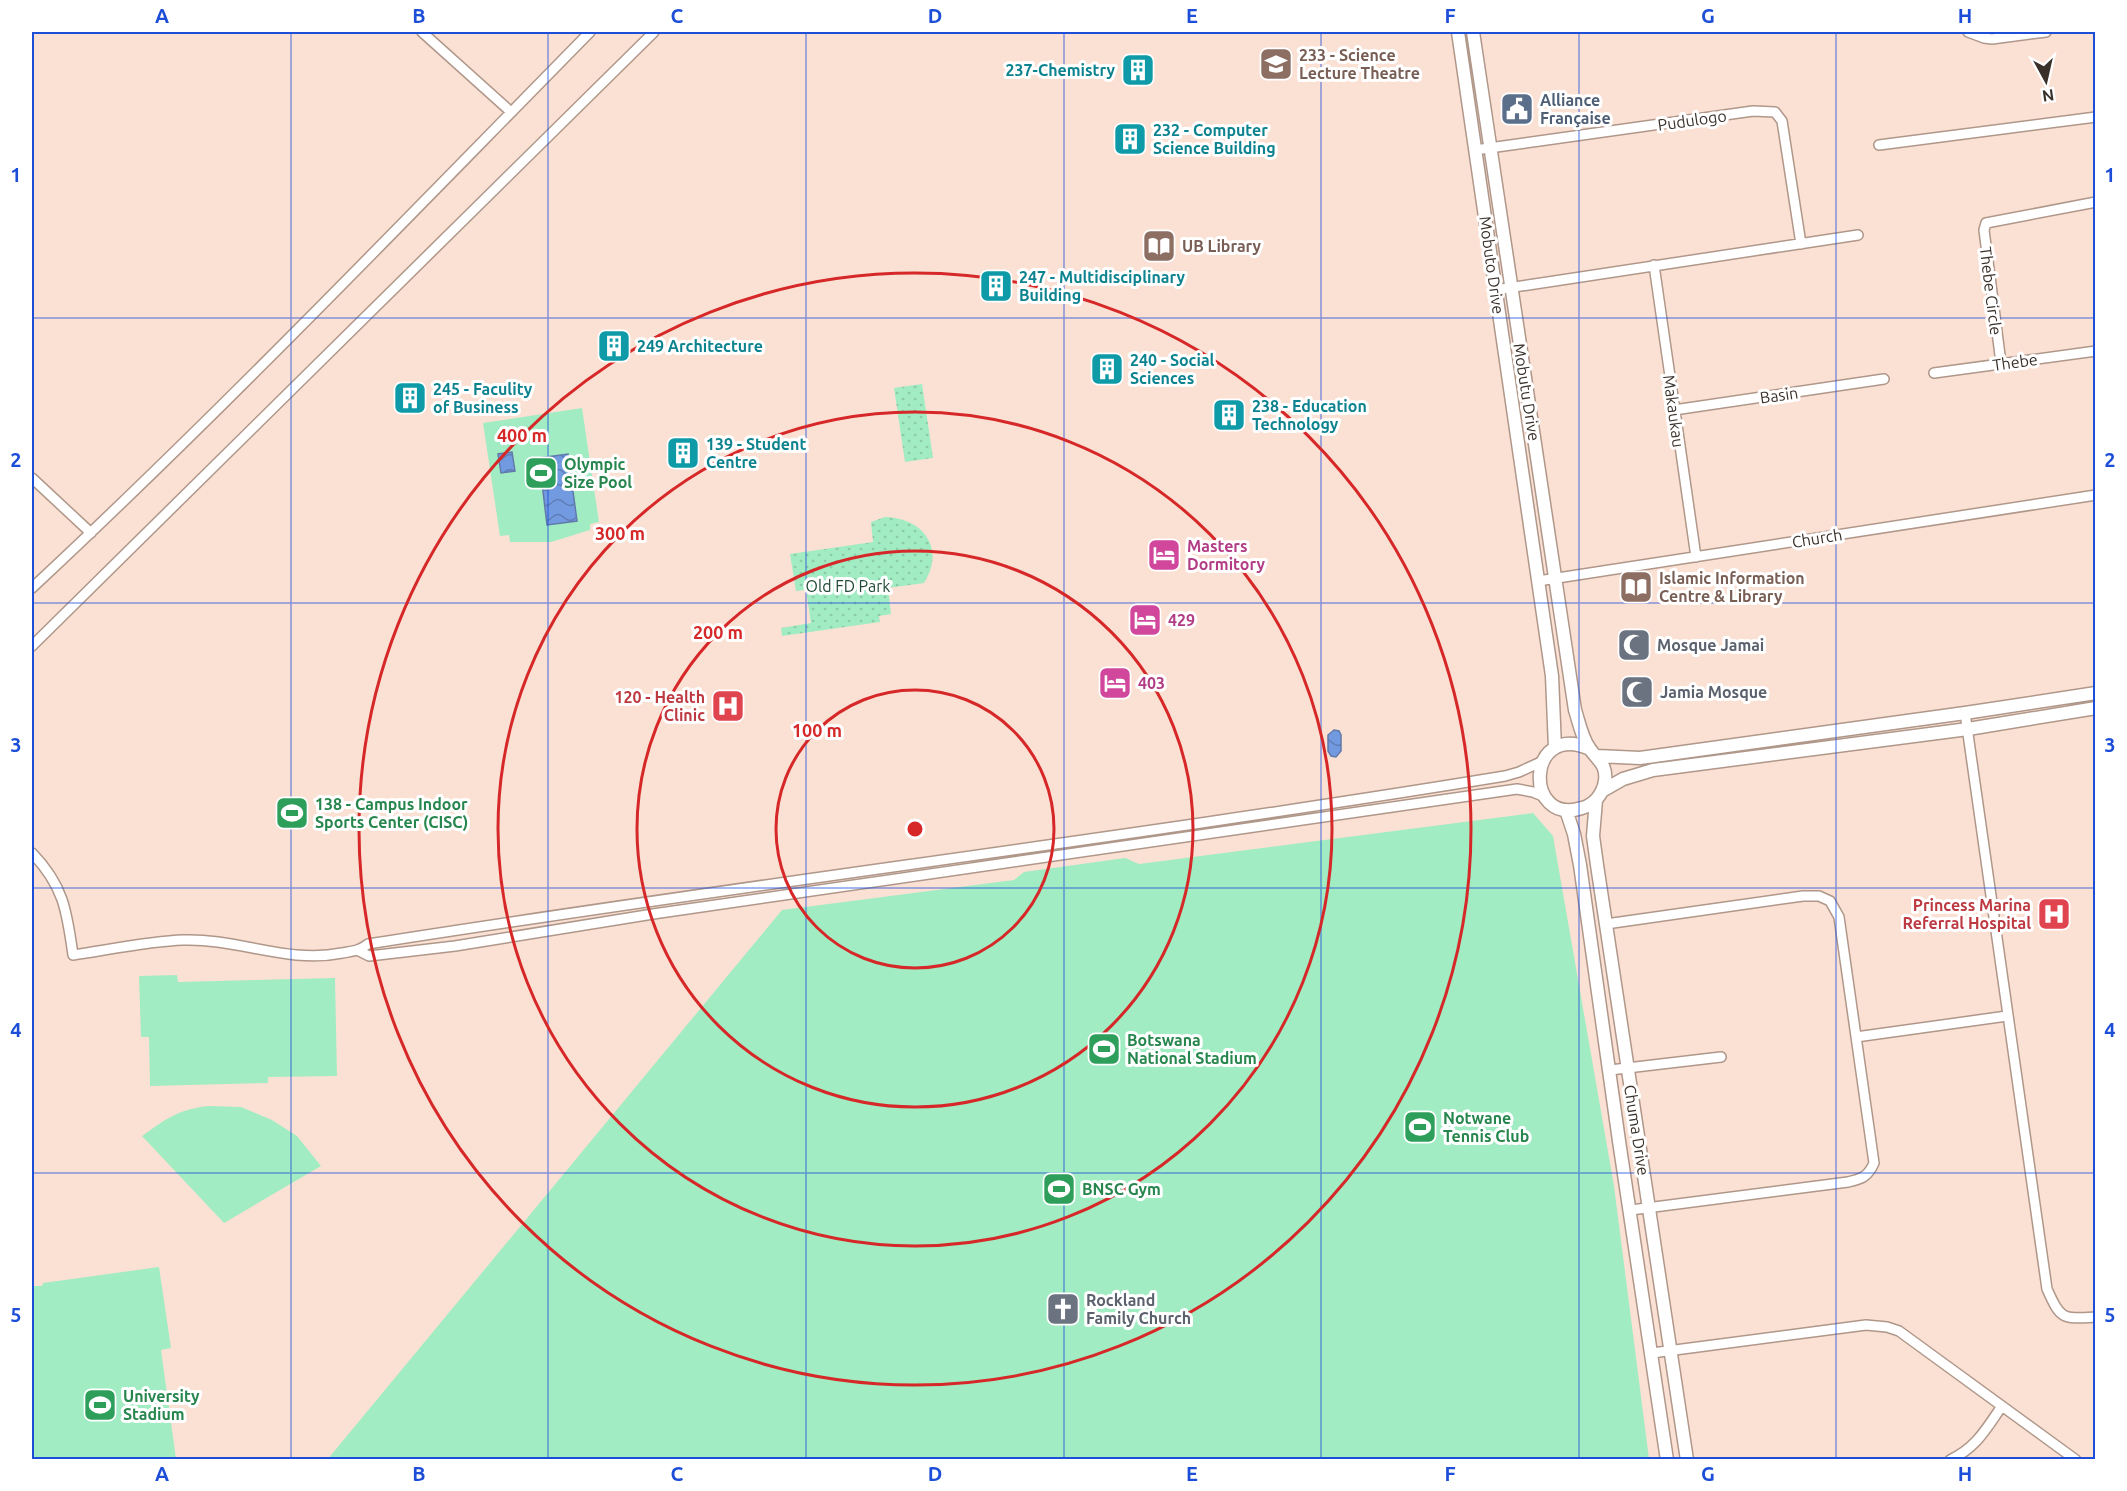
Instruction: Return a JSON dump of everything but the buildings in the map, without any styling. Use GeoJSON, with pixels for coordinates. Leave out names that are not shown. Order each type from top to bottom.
{"type":"FeatureCollection","features":[{"type":"Feature","properties":{"kind":"main road","name":"Mobuto Drive"},"geometry":{"type":"LineString","coordinates":[[1458,32],[1538,581],[1554,700],[1555,748]]}},
{"type":"Feature","properties":{"kind":"main road","name":"Mobutu Drive"},"geometry":{"type":"LineString","coordinates":[[1473,32],[1575,710],[1593,753]]}},
{"type":"Feature","properties":{"kind":"main road"},"geometry":{"type":"LineString","coordinates":[[1471,124],[1486,122]]}},
{"type":"Feature","properties":{"kind":"main road"},"geometry":{"type":"LineString","coordinates":[[2096,693],[1640,758],[1593,753],[1573,744],[1555,748],[1543,761],[1538,779],[1545,797],[1554,806],[1566,810],[1577,810],[1587,807],[1623,779],[1653,770],[1968,729],[2096,708]]}},
{"type":"Feature","properties":{"kind":"main road"},"geometry":{"type":"LineString","coordinates":[[1593,753],[1605,773],[1599,796]]}},
{"type":"Feature","properties":{"kind":"main road","name":"Chuma Drive"},"geometry":{"type":"LineString","coordinates":[[1599,796],[1593,836],[1686,1460]]}},
{"type":"Feature","properties":{"kind":"main road","name":"Chuma Drive"},"geometry":{"type":"LineString","coordinates":[[1566,810],[1574,834],[1580,865],[1667,1460]]}},
{"type":"Feature","properties":{"kind":"street"},"geometry":{"type":"LineString","coordinates":[[422,32],[511,112]]}},
{"type":"Feature","properties":{"kind":"street"},"geometry":{"type":"LineString","coordinates":[[32,588],[91,533],[354,274],[590,32]]}},
{"type":"Feature","properties":{"kind":"street"},"geometry":{"type":"LineString","coordinates":[[32,646],[654,32]]}},
{"type":"Feature","properties":{"kind":"street"},"geometry":{"type":"LineString","coordinates":[[1968,32],[1992,39],[2046,32]]}},
{"type":"Feature","properties":{"kind":"street","name":"Pudulogo"},"geometry":{"type":"LineString","coordinates":[[1475,150],[1753,111],[1775,112],[1782,121],[1801,244]]}},
{"type":"Feature","properties":{"kind":"street"},"geometry":{"type":"LineString","coordinates":[[1879,146],[2096,117]]}},
{"type":"Feature","properties":{"kind":"street","name":"Thebe Circle"},"geometry":{"type":"LineString","coordinates":[[2001,363],[1984,230],[1986,223],[2096,202]]}},
{"type":"Feature","properties":{"kind":"street"},"geometry":{"type":"LineString","coordinates":[[1496,290],[1858,235]]}},
{"type":"Feature","properties":{"kind":"street","name":"Makaukau"},"geometry":{"type":"LineString","coordinates":[[1654,265],[1696,557]]}},
{"type":"Feature","properties":{"kind":"street","name":"Thebe"},"geometry":{"type":"LineString","coordinates":[[1934,374],[2096,351]]}},
{"type":"Feature","properties":{"kind":"street","name":"Basin"},"geometry":{"type":"LineString","coordinates":[[1674,410],[1884,380]]}},
{"type":"Feature","properties":{"kind":"street"},"geometry":{"type":"LineString","coordinates":[[32,478],[91,533]]}},
{"type":"Feature","properties":{"kind":"street","name":"Church"},"geometry":{"type":"LineString","coordinates":[[1538,581],[2096,495]]}},
{"type":"Feature","properties":{"kind":"street"},"geometry":{"type":"LineString","coordinates":[[1965,713],[2048,1289],[2055,1305],[2068,1319],[2096,1317]]}},
{"type":"Feature","properties":{"kind":"street"},"geometry":{"type":"LineString","coordinates":[[32,853],[49,872],[59,891],[67,915],[74,956],[180,940],[217,942],[303,957],[325,956],[359,951],[368,944],[1381,796],[1505,776],[1543,761]]}},
{"type":"Feature","properties":{"kind":"street"},"geometry":{"type":"LineString","coordinates":[[359,951],[369,956],[378,956],[484,942],[653,914],[1517,789],[1545,797]]}},
{"type":"Feature","properties":{"kind":"street"},"geometry":{"type":"LineString","coordinates":[[1606,924],[1803,896],[1819,896],[1830,901],[1839,917],[1874,1163],[1870,1172],[1863,1179],[1631,1210]]}},
{"type":"Feature","properties":{"kind":"street"},"geometry":{"type":"LineString","coordinates":[[652,901],[653,914]]}},
{"type":"Feature","properties":{"kind":"street"},"geometry":{"type":"LineString","coordinates":[[481,927],[484,942]]}},
{"type":"Feature","properties":{"kind":"street"},"geometry":{"type":"LineString","coordinates":[[1856,1037],[2007,1016]]}},
{"type":"Feature","properties":{"kind":"street"},"geometry":{"type":"LineString","coordinates":[[1610,1070],[1720,1057]]}},
{"type":"Feature","properties":{"kind":"street"},"geometry":{"type":"LineString","coordinates":[[1652,1353],[1866,1325],[1887,1327],[1899,1331],[2076,1460]]}},
{"type":"Feature","properties":{"kind":"street"},"geometry":{"type":"LineString","coordinates":[[1950,1460],[1964,1453],[1978,1441],[2002,1406]]}},
{"type":"Feature","properties":{"kind":"green space"},"geometry":{"type":"Polygon","coordinates":[[[922,384],[933,458],[905,462],[894,388],[922,384]]]}},
{"type":"Feature","properties":{"kind":"green space","name":"Olympic Size Pool"},"geometry":{"type":"Polygon","coordinates":[[[582,408],[599,522],[590,524],[590,530],[551,542],[510,542],[509,535],[500,536],[483,423],[582,408]]]}},
{"type":"Feature","properties":{"kind":"green space","name":"Old FD Park"},"geometry":{"type":"Polygon","coordinates":[[[885,517],[910,523],[927,537],[933,558],[924,583],[888,588],[891,614],[879,616],[880,622],[782,636],[781,628],[811,623],[806,590],[796,591],[790,554],[873,542],[871,522],[885,517]]]}},
{"type":"Feature","properties":{"kind":"green space"},"geometry":{"type":"Polygon","coordinates":[[[1533,813],[1553,836],[1614,1186],[1649,1459],[327,1460],[782,910],[1014,880],[1024,872],[1125,858],[1139,864],[1533,813]]]}},
{"type":"Feature","properties":{"kind":"green space"},"geometry":{"type":"Polygon","coordinates":[[[177,975],[178,982],[335,978],[337,1076],[268,1077],[268,1083],[150,1086],[149,1037],[141,1037],[139,976],[177,975]]]}},
{"type":"Feature","properties":{"kind":"green space"},"geometry":{"type":"Polygon","coordinates":[[[208,1106],[241,1107],[272,1120],[297,1136],[321,1166],[224,1223],[142,1136],[172,1116],[208,1106]]]}},
{"type":"Feature","properties":{"kind":"green space","name":"University Stadium"},"geometry":{"type":"Polygon","coordinates":[[[159,1267],[171,1348],[161,1350],[176,1459],[32,1459],[32,1286],[159,1267]]]}},
{"type":"Feature","properties":{"kind":"water"},"geometry":{"type":"Polygon","coordinates":[[[512,452],[515,471],[501,473],[498,454],[512,452]]]}},
{"type":"Feature","properties":{"kind":"water"},"geometry":{"type":"Polygon","coordinates":[[[568,454],[577,521],[547,525],[539,458],[568,454]]]}},
{"type":"Feature","properties":{"kind":"water"},"geometry":{"type":"Polygon","coordinates":[[[1334,730],[1339,731],[1341,735],[1341,751],[1336,757],[1331,756],[1328,751],[1328,735],[1334,730]]]}},
{"type":"Feature","properties":{"kind":"place","name":"233 - Science Lecture Theatre"},"geometry":{"type":"Point","coordinates":[1276,64]}},
{"type":"Feature","properties":{"kind":"place","name":"237-Chemistry"},"geometry":{"type":"Point","coordinates":[1138,70]}},
{"type":"Feature","properties":{"kind":"place","name":"Alliance Française"},"geometry":{"type":"Point","coordinates":[1517,109]}},
{"type":"Feature","properties":{"kind":"place","name":"232 - Computer Science Building"},"geometry":{"type":"Point","coordinates":[1130,139]}},
{"type":"Feature","properties":{"kind":"place","name":"UB Library"},"geometry":{"type":"Point","coordinates":[1159,246]}},
{"type":"Feature","properties":{"kind":"place","name":"247 - Multidisciplinary Building"},"geometry":{"type":"Point","coordinates":[996,286]}},
{"type":"Feature","properties":{"kind":"place","name":"249 Architecture"},"geometry":{"type":"Point","coordinates":[614,346]}},
{"type":"Feature","properties":{"kind":"place","name":"240 - Social Sciences"},"geometry":{"type":"Point","coordinates":[1107,369]}},
{"type":"Feature","properties":{"kind":"place","name":"245 - Faculity of Business"},"geometry":{"type":"Point","coordinates":[410,398]}},
{"type":"Feature","properties":{"kind":"place","name":"238 - Education Technology"},"geometry":{"type":"Point","coordinates":[1229,415]}},
{"type":"Feature","properties":{"kind":"place","name":"139 - Student Centre"},"geometry":{"type":"Point","coordinates":[683,453]}},
{"type":"Feature","properties":{"kind":"place","name":"Olympic Size Pool"},"geometry":{"type":"Point","coordinates":[541,473]}},
{"type":"Feature","properties":{"kind":"place","name":"Masters Dormitory"},"geometry":{"type":"Point","coordinates":[1164,555]}},
{"type":"Feature","properties":{"kind":"place","name":"Islamic Information Centre & Library"},"geometry":{"type":"Point","coordinates":[1636,587]}},
{"type":"Feature","properties":{"kind":"place","name":"429"},"geometry":{"type":"Point","coordinates":[1145,620]}},
{"type":"Feature","properties":{"kind":"place","name":"Mosque Jamai"},"geometry":{"type":"Point","coordinates":[1634,645]}},
{"type":"Feature","properties":{"kind":"place","name":"403"},"geometry":{"type":"Point","coordinates":[1115,683]}},
{"type":"Feature","properties":{"kind":"place","name":"Jamia Mosque"},"geometry":{"type":"Point","coordinates":[1637,692]}},
{"type":"Feature","properties":{"kind":"place","name":"120 - Health Clinic"},"geometry":{"type":"Point","coordinates":[728,706]}},
{"type":"Feature","properties":{"kind":"place","name":"138 - Campus Indoor Sports Center (CISC)"},"geometry":{"type":"Point","coordinates":[292,813]}},
{"type":"Feature","properties":{"kind":"place","name":"Princess Marina Referral Hospital"},"geometry":{"type":"Point","coordinates":[2054,914]}},
{"type":"Feature","properties":{"kind":"place","name":"Botswana National Stadium"},"geometry":{"type":"Point","coordinates":[1104,1049]}},
{"type":"Feature","properties":{"kind":"place","name":"Notwane Tennis Club"},"geometry":{"type":"Point","coordinates":[1420,1127]}},
{"type":"Feature","properties":{"kind":"place","name":"BNSC Gym"},"geometry":{"type":"Point","coordinates":[1059,1189]}},
{"type":"Feature","properties":{"kind":"place","name":"Rockland Family Church"},"geometry":{"type":"Point","coordinates":[1063,1309]}},
{"type":"Feature","properties":{"kind":"place","name":"University Stadium"},"geometry":{"type":"Point","coordinates":[100,1405]}}]}
